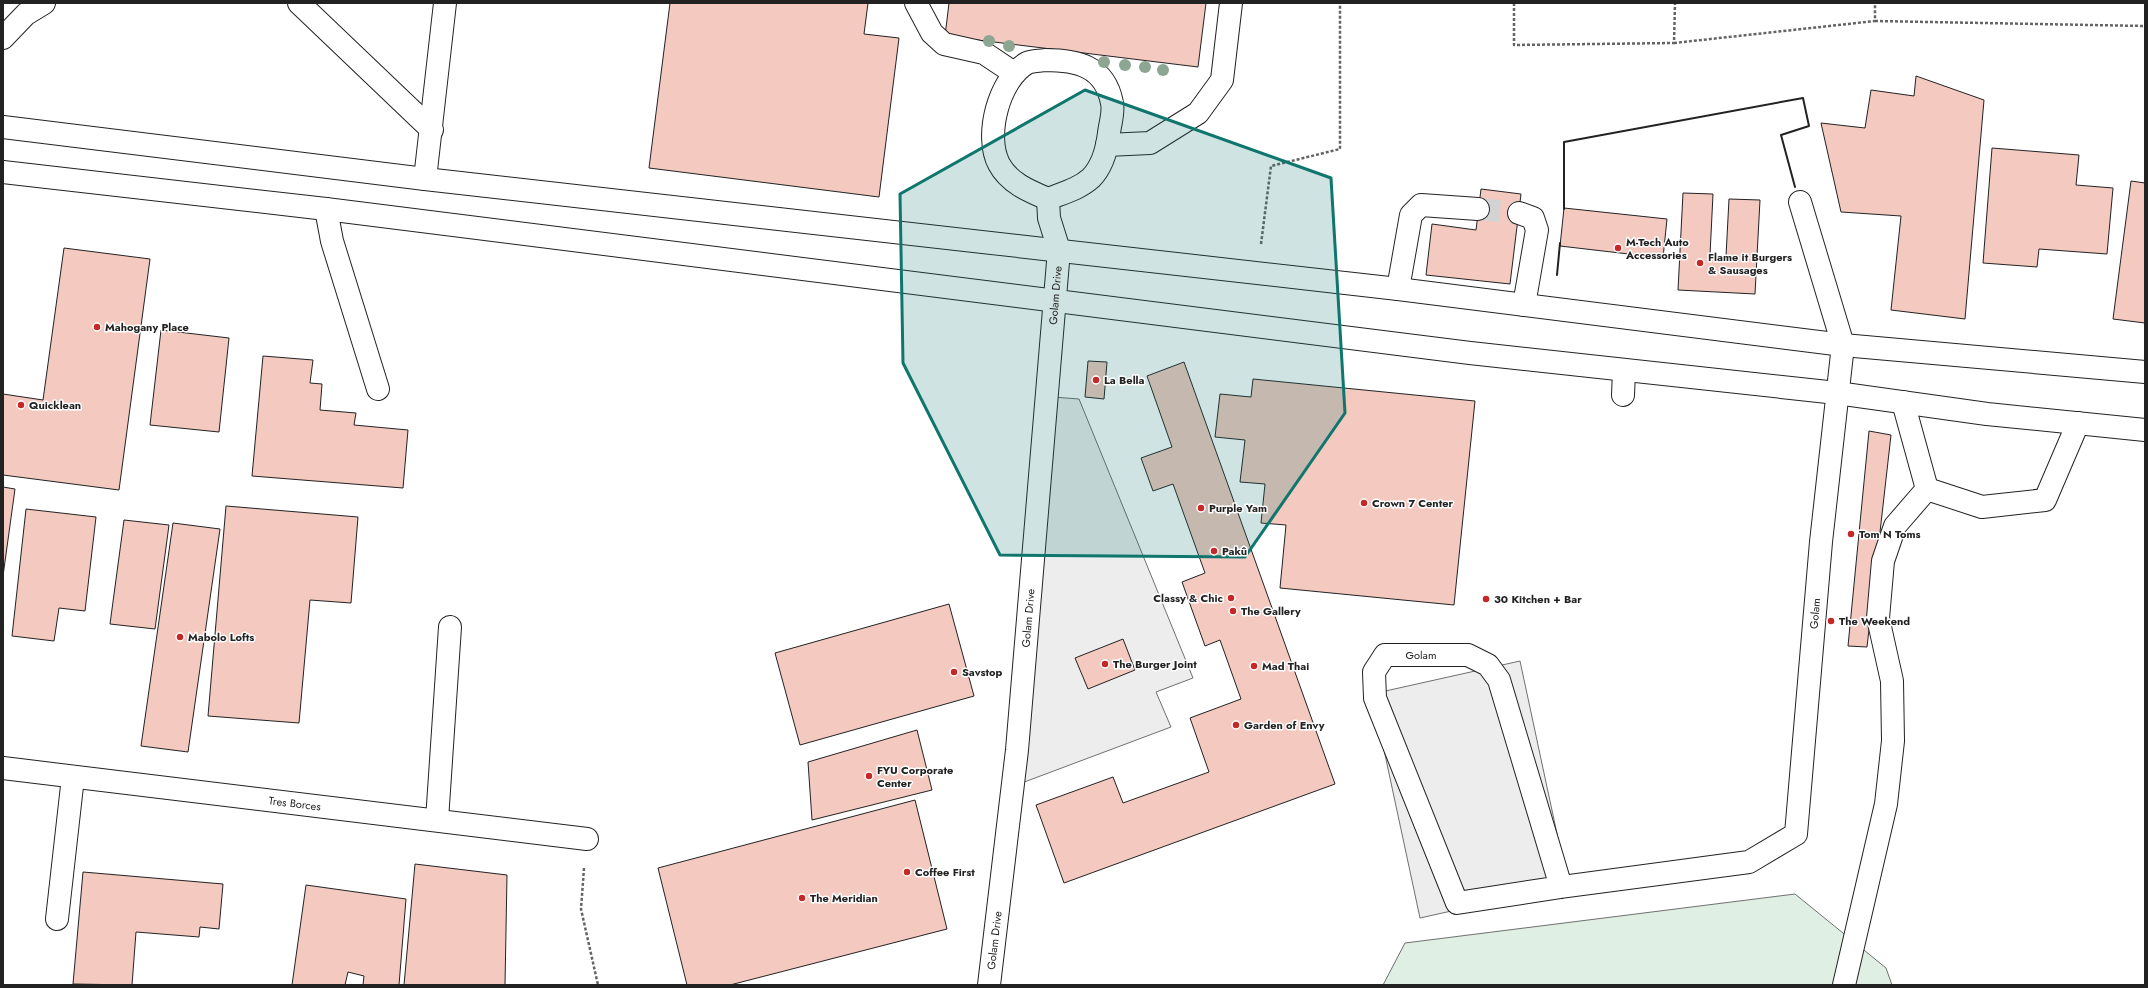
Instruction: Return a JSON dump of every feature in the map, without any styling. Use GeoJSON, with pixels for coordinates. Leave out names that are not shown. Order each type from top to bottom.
{"type":"FeatureCollection","features":[{"type":"Feature","properties":{"kind":"main road"},"geometry":{"type":"LineString","coordinates":[[3,38],[26,14],[44,3]]}},
{"type":"Feature","properties":{"kind":"main road"},"geometry":{"type":"LineString","coordinates":[[299,3],[432,130]]}},
{"type":"Feature","properties":{"kind":"main road"},"geometry":{"type":"LineString","coordinates":[[425,179],[432,130],[445,3]]}},
{"type":"Feature","properties":{"kind":"main road"},"geometry":{"type":"LineString","coordinates":[[916,3],[932,33],[944,44],[984,53],[1014,73]]}},
{"type":"Feature","properties":{"kind":"main road"},"geometry":{"type":"LineString","coordinates":[[1108,144],[1150,143],[1198,114],[1222,80],[1231,3]]}},
{"type":"Feature","properties":{"kind":"main road"},"geometry":{"type":"LineString","coordinates":[[1045,60],[1080,63],[1096,72],[1107,86],[1112,104],[1108,144],[1102,162],[1092,177],[1077,188],[1048,199],[1024,188],[1010,179],[999,164],[993,147],[993,128],[1003,88],[1014,73],[1028,62],[1045,60]]}},
{"type":"Feature","properties":{"kind":"main road"},"geometry":{"type":"LineString","coordinates":[[3,127],[425,179],[1059,250],[1258,274],[1398,288],[1843,345],[2145,372]]}},
{"type":"Feature","properties":{"kind":"main road"},"geometry":{"type":"LineString","coordinates":[[3,172],[326,209],[1624,371],[1837,393],[1987,414],[2145,430]]}},
{"type":"Feature","properties":{"kind":"main road"},"geometry":{"type":"LineString","coordinates":[[1048,199],[1049,218],[1059,250]]}},
{"type":"Feature","properties":{"kind":"main road"},"geometry":{"type":"LineString","coordinates":[[1800,202],[1843,345]]}},
{"type":"Feature","properties":{"kind":"main road"},"geometry":{"type":"LineString","coordinates":[[1398,288],[1411,215],[1416,208],[1421,205],[1478,209]]}},
{"type":"Feature","properties":{"kind":"main road"},"geometry":{"type":"LineString","coordinates":[[326,209],[332,241],[378,389]]}},
{"type":"Feature","properties":{"kind":"main road"},"geometry":{"type":"LineString","coordinates":[[1519,212],[1533,218],[1537,230],[1524,304]]}},
{"type":"Feature","properties":{"kind":"main road","name":"Golam Drive"},"geometry":{"type":"LineString","coordinates":[[990,985],[1017,750],[1059,250]]}},
{"type":"Feature","properties":{"kind":"main road","name":"Golam"},"geometry":{"type":"LineString","coordinates":[[1561,887],[1498,680],[1488,665],[1468,655],[1385,655],[1374,672],[1375,698],[1457,903],[1561,887],[1749,862],[1796,834],[1822,542],[1843,345]]}},
{"type":"Feature","properties":{"kind":"main road"},"geometry":{"type":"LineString","coordinates":[[1623,395],[1624,371]]}},
{"type":"Feature","properties":{"kind":"main road"},"geometry":{"type":"LineString","coordinates":[[1903,402],[1928,489]]}},
{"type":"Feature","properties":{"kind":"main road"},"geometry":{"type":"LineString","coordinates":[[1928,489],[1982,507],[2045,500],[2078,423]]}},
{"type":"Feature","properties":{"kind":"main road"},"geometry":{"type":"LineString","coordinates":[[1844,985],[1886,804],[1893,741],[1892,681],[1878,618],[1883,561],[1895,526],[1928,489]]}},
{"type":"Feature","properties":{"kind":"main road"},"geometry":{"type":"LineString","coordinates":[[437,820],[450,627]]}},
{"type":"Feature","properties":{"kind":"main road","name":"Tres Borces"},"geometry":{"type":"LineString","coordinates":[[3,768],[587,839]]}},
{"type":"Feature","properties":{"kind":"main road"},"geometry":{"type":"LineString","coordinates":[[56,919],[73,777]]}},
{"type":"Feature","properties":{"kind":"path"},"geometry":{"type":"LineString","coordinates":[[1258,274],[1271,166],[1340,149],[1340,3]]}},
{"type":"Feature","properties":{"kind":"path"},"geometry":{"type":"LineString","coordinates":[[1514,3],[1514,45],[1674,43],[1875,21],[2145,26]]}},
{"type":"Feature","properties":{"kind":"path"},"geometry":{"type":"LineString","coordinates":[[1674,43],[1675,3]]}},
{"type":"Feature","properties":{"kind":"path"},"geometry":{"type":"LineString","coordinates":[[1875,21],[1876,3]]}},
{"type":"Feature","properties":{"kind":"path"},"geometry":{"type":"LineString","coordinates":[[587,839],[581,909],[598,985]]}},
{"type":"Feature","properties":{"kind":"highlighted area"},"geometry":{"type":"Polygon","coordinates":[[[1085,90],[1331,178],[1345,413],[1245,557],[1000,555],[903,363],[900,194],[1085,90]]]}},
{"type":"Feature","properties":{"kind":"green space"},"geometry":{"type":"Polygon","coordinates":[[[1795,894],[1886,968],[1892,985],[1383,985],[1405,943],[1795,894]]]}},
{"type":"Feature","properties":{"kind":"shaded area"},"geometry":{"type":"Polygon","coordinates":[[[1053,397],[1079,399],[1193,678],[1156,692],[1171,727],[1019,784],[1053,397]]]}},
{"type":"Feature","properties":{"kind":"shaded area"},"geometry":{"type":"Polygon","coordinates":[[[1520,661],[1568,885],[1420,918],[1372,694],[1520,661]]]}},
{"type":"Feature","properties":{"kind":"building"},"geometry":{"type":"Polygon","coordinates":[[[670,3],[868,3],[864,34],[899,38],[879,197],[649,168],[670,3]]]}},
{"type":"Feature","properties":{"kind":"building"},"geometry":{"type":"Polygon","coordinates":[[[949,3],[1206,3],[1198,67],[945,36],[949,3]]]}},
{"type":"Feature","properties":{"kind":"building"},"geometry":{"type":"Polygon","coordinates":[[[1916,76],[1984,100],[1965,319],[1891,310],[1901,216],[1841,212],[1821,123],[1865,128],[1871,90],[1914,96],[1916,76]]]}},
{"type":"Feature","properties":{"kind":"building"},"geometry":{"type":"Polygon","coordinates":[[[1992,148],[2079,155],[2076,185],[2113,188],[2107,254],[2039,249],[2037,267],[1983,263],[1992,148]]]}},
{"type":"Feature","properties":{"kind":"building"},"geometry":{"type":"Polygon","coordinates":[[[2131,181],[2145,183],[2145,323],[2113,319],[2131,181]]]}},
{"type":"Feature","properties":{"kind":"building"},"geometry":{"type":"Polygon","coordinates":[[[1481,189],[1521,194],[1510,284],[1426,275],[1432,224],[1476,230],[1481,189]]]}},
{"type":"Feature","properties":{"kind":"building"},"geometry":{"type":"Polygon","coordinates":[[[1683,193],[1713,194],[1710,255],[1726,256],[1729,199],[1760,200],[1755,294],[1678,290],[1683,193]]]}},
{"type":"Feature","properties":{"kind":"building"},"geometry":{"type":"Polygon","coordinates":[[[1564,208],[1667,219],[1663,258],[1560,246],[1564,208]]]}},
{"type":"Feature","properties":{"kind":"building","name":"Mahogany Place"},"geometry":{"type":"Polygon","coordinates":[[[64,248],[150,259],[119,490],[3,475],[3,394],[43,400],[64,248]]]}},
{"type":"Feature","properties":{"kind":"building"},"geometry":{"type":"Polygon","coordinates":[[[161,330],[229,338],[219,432],[150,425],[161,330]]]}},
{"type":"Feature","properties":{"kind":"building"},"geometry":{"type":"Polygon","coordinates":[[[263,356],[313,360],[310,383],[322,384],[320,410],[356,413],[354,425],[408,430],[403,488],[252,476],[263,356]]]}},
{"type":"Feature","properties":{"kind":"building","name":"La Bella"},"geometry":{"type":"Polygon","coordinates":[[[1088,361],[1107,362],[1104,399],[1085,397],[1088,361]]]}},
{"type":"Feature","properties":{"kind":"building","name":"The Gallery"},"geometry":{"type":"Polygon","coordinates":[[[1184,362],[1335,784],[1064,883],[1036,805],[1113,777],[1123,803],[1209,772],[1190,718],[1241,699],[1220,640],[1205,646],[1182,582],[1205,573],[1173,484],[1153,491],[1141,458],[1172,447],[1147,376],[1184,362]]]}},
{"type":"Feature","properties":{"kind":"building","name":"Crown 7 Center"},"geometry":{"type":"Polygon","coordinates":[[[1253,379],[1475,401],[1454,605],[1280,588],[1286,525],[1261,523],[1265,484],[1240,482],[1245,440],[1215,437],[1220,394],[1251,397],[1253,379]]]}},
{"type":"Feature","properties":{"kind":"building"},"geometry":{"type":"Polygon","coordinates":[[[1869,431],[1891,435],[1867,647],[1848,646],[1869,431]]]}},
{"type":"Feature","properties":{"kind":"building"},"geometry":{"type":"Polygon","coordinates":[[[3,487],[15,489],[3,576],[3,487]]]}},
{"type":"Feature","properties":{"kind":"building"},"geometry":{"type":"Polygon","coordinates":[[[226,506],[358,517],[351,603],[310,600],[299,723],[208,716],[226,506]]]}},
{"type":"Feature","properties":{"kind":"building"},"geometry":{"type":"Polygon","coordinates":[[[26,509],[96,517],[85,611],[59,608],[54,641],[12,636],[26,509]]]}},
{"type":"Feature","properties":{"kind":"building"},"geometry":{"type":"Polygon","coordinates":[[[124,520],[169,525],[155,629],[110,624],[124,520]]]}},
{"type":"Feature","properties":{"kind":"building","name":"Mabolo Lofts"},"geometry":{"type":"Polygon","coordinates":[[[173,523],[220,529],[188,752],[141,746],[173,523]]]}},
{"type":"Feature","properties":{"kind":"building"},"geometry":{"type":"Polygon","coordinates":[[[949,604],[974,696],[800,745],[775,653],[949,604]]]}},
{"type":"Feature","properties":{"kind":"building","name":"The Burger Joint"},"geometry":{"type":"Polygon","coordinates":[[[1123,639],[1135,670],[1088,689],[1075,658],[1123,639]]]}},
{"type":"Feature","properties":{"kind":"building","name":"FYU Corporate Center"},"geometry":{"type":"Polygon","coordinates":[[[917,730],[932,790],[812,820],[808,762],[917,730]]]}},
{"type":"Feature","properties":{"kind":"building","name":"The Meridian"},"geometry":{"type":"Polygon","coordinates":[[[915,800],[947,929],[730,985],[687,985],[658,868],[915,800]]]}},
{"type":"Feature","properties":{"kind":"building"},"geometry":{"type":"Polygon","coordinates":[[[415,864],[507,875],[505,985],[404,985],[415,864]]]}},
{"type":"Feature","properties":{"kind":"building"},"geometry":{"type":"Polygon","coordinates":[[[83,872],[223,884],[219,929],[200,927],[199,937],[136,932],[132,985],[73,984],[83,872]]]}},
{"type":"Feature","properties":{"kind":"building"},"geometry":{"type":"Polygon","coordinates":[[[306,885],[406,899],[399,985],[363,985],[364,976],[348,972],[345,985],[292,985],[306,885]]]}},
{"type":"Feature","properties":{"kind":"tunnel"},"geometry":{"type":"LineString","coordinates":[[1478,209],[1519,213]]}},
{"type":"Feature","properties":{"kind":"wall"},"geometry":{"type":"LineString","coordinates":[[1564,209],[1564,142],[1803,98],[1809,126],[1781,135],[1795,187]]}},
{"type":"Feature","properties":{"kind":"wall"},"geometry":{"type":"LineString","coordinates":[[1557,275],[1560,243]]}},
{"type":"Feature","properties":{"kind":"place","name":"M-Tech Auto Accessories"},"geometry":{"type":"Point","coordinates":[1618,248]}},
{"type":"Feature","properties":{"kind":"place","name":"Flame it Burgers & Sausages"},"geometry":{"type":"Point","coordinates":[1700,263]}},
{"type":"Feature","properties":{"kind":"place","name":"Mahogany Place"},"geometry":{"type":"Point","coordinates":[97,327]}},
{"type":"Feature","properties":{"kind":"place","name":"La Bella"},"geometry":{"type":"Point","coordinates":[1096,380]}},
{"type":"Feature","properties":{"kind":"place","name":"Quicklean"},"geometry":{"type":"Point","coordinates":[21,405]}},
{"type":"Feature","properties":{"kind":"place","name":"Crown 7 Center"},"geometry":{"type":"Point","coordinates":[1364,503]}},
{"type":"Feature","properties":{"kind":"place","name":"Purple Yam"},"geometry":{"type":"Point","coordinates":[1201,508]}},
{"type":"Feature","properties":{"kind":"place","name":"Tom N Toms"},"geometry":{"type":"Point","coordinates":[1851,534]}},
{"type":"Feature","properties":{"kind":"place","name":"Pakû"},"geometry":{"type":"Point","coordinates":[1214,551]}},
{"type":"Feature","properties":{"kind":"place","name":"Classy & Chic"},"geometry":{"type":"Point","coordinates":[1231,598]}},
{"type":"Feature","properties":{"kind":"place","name":"30 Kitchen + Bar"},"geometry":{"type":"Point","coordinates":[1486,599]}},
{"type":"Feature","properties":{"kind":"place","name":"The Gallery"},"geometry":{"type":"Point","coordinates":[1233,611]}},
{"type":"Feature","properties":{"kind":"place","name":"The Weekend"},"geometry":{"type":"Point","coordinates":[1831,621]}},
{"type":"Feature","properties":{"kind":"place","name":"Mabolo Lofts"},"geometry":{"type":"Point","coordinates":[180,637]}},
{"type":"Feature","properties":{"kind":"place","name":"The Burger Joint"},"geometry":{"type":"Point","coordinates":[1105,664]}},
{"type":"Feature","properties":{"kind":"place","name":"Mad Thai"},"geometry":{"type":"Point","coordinates":[1254,666]}},
{"type":"Feature","properties":{"kind":"place","name":"Savstop"},"geometry":{"type":"Point","coordinates":[954,672]}},
{"type":"Feature","properties":{"kind":"place","name":"Garden of Envy"},"geometry":{"type":"Point","coordinates":[1236,725]}},
{"type":"Feature","properties":{"kind":"place","name":"FYU Corporate Center"},"geometry":{"type":"Point","coordinates":[869,776]}},
{"type":"Feature","properties":{"kind":"place","name":"Coffee First"},"geometry":{"type":"Point","coordinates":[907,872]}},
{"type":"Feature","properties":{"kind":"place","name":"The Meridian"},"geometry":{"type":"Point","coordinates":[802,898]}}]}
